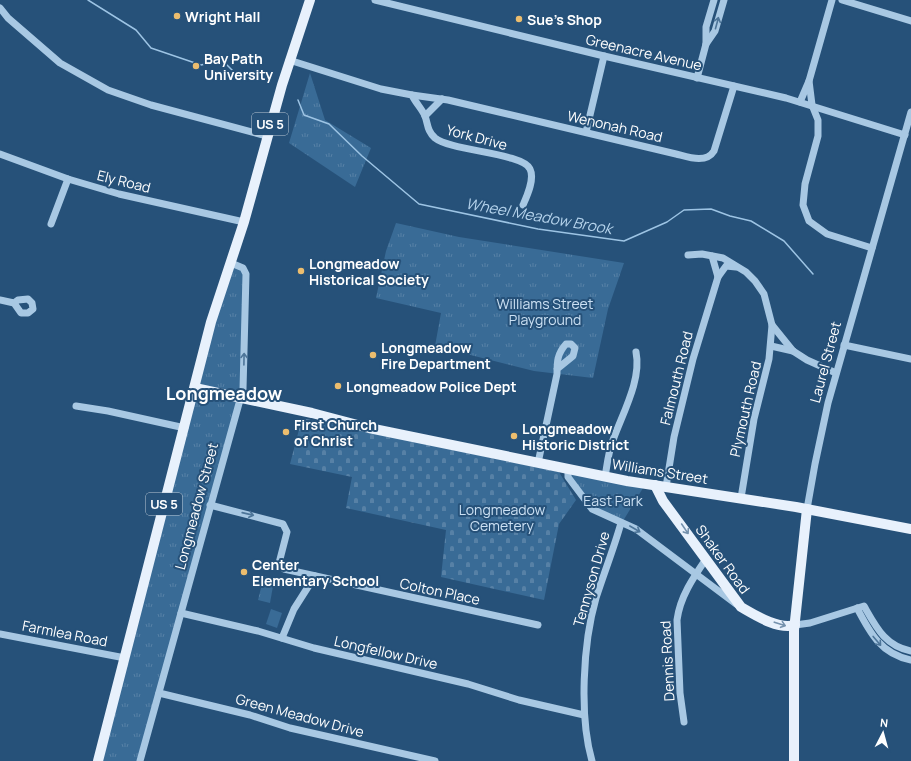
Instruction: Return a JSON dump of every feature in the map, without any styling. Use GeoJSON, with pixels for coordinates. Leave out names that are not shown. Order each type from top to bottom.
{"type":"FeatureCollection","features":[{"type":"Feature","properties":{"kind":"main road","name":"US 5"},"geometry":{"type":"LineString","coordinates":[[98,761],[212,322],[244,222],[267,136],[290,60],[310,0]]}},
{"type":"Feature","properties":{"kind":"main road","name":"Williams Street"},"geometry":{"type":"LineString","coordinates":[[196,388],[318,414],[369,428],[605,477],[807,509],[911,529]]}},
{"type":"Feature","properties":{"kind":"main road","name":"Shaker Road"},"geometry":{"type":"LineString","coordinates":[[655,485],[663,501],[741,607],[760,617],[783,626],[788,627],[795,625]]}},
{"type":"Feature","properties":{"kind":"main road","name":"Laurel Street"},"geometry":{"type":"LineString","coordinates":[[795,625],[807,509]]}},
{"type":"Feature","properties":{"kind":"main road"},"geometry":{"type":"LineString","coordinates":[[794,761],[793,664],[795,625]]}},
{"type":"Feature","properties":{"kind":"street","name":"Greenacre Avenue"},"geometry":{"type":"LineString","coordinates":[[375,0],[812,105],[905,134]]}},
{"type":"Feature","properties":{"kind":"street"},"geometry":{"type":"LineString","coordinates":[[698,78],[706,44],[706,27],[714,0]]}},
{"type":"Feature","properties":{"kind":"street"},"geometry":{"type":"LineString","coordinates":[[706,44],[715,31],[724,0]]}},
{"type":"Feature","properties":{"kind":"street"},"geometry":{"type":"LineString","coordinates":[[800,102],[809,81],[832,0]]}},
{"type":"Feature","properties":{"kind":"street"},"geometry":{"type":"LineString","coordinates":[[842,0],[911,21]]}},
{"type":"Feature","properties":{"kind":"street"},"geometry":{"type":"LineString","coordinates":[[0,8],[8,18],[60,63],[108,90],[151,105],[267,136]]}},
{"type":"Feature","properties":{"kind":"street"},"geometry":{"type":"LineString","coordinates":[[0,15],[8,18]]}},
{"type":"Feature","properties":{"kind":"street"},"geometry":{"type":"LineString","coordinates":[[586,132],[604,56]]}},
{"type":"Feature","properties":{"kind":"street"},"geometry":{"type":"LineString","coordinates":[[290,60],[381,89],[412,95]]}},
{"type":"Feature","properties":{"kind":"street"},"geometry":{"type":"LineString","coordinates":[[809,81],[812,105],[818,120],[818,136],[803,191],[803,205],[805,214],[815,226],[827,234],[872,248]]}},
{"type":"Feature","properties":{"kind":"street","name":"Wenonah Road"},"geometry":{"type":"LineString","coordinates":[[412,95],[442,99],[686,157],[706,158],[711,154],[715,147],[734,86]]}},
{"type":"Feature","properties":{"kind":"street","name":"York Drive"},"geometry":{"type":"LineString","coordinates":[[412,95],[425,116],[429,131],[440,140],[507,158],[529,167],[532,173],[531,181],[523,205]]}},
{"type":"Feature","properties":{"kind":"street"},"geometry":{"type":"LineString","coordinates":[[425,116],[442,99]]}},
{"type":"Feature","properties":{"kind":"street","name":"Laurel Street"},"geometry":{"type":"LineString","coordinates":[[807,509],[819,441],[836,373],[911,112]]}},
{"type":"Feature","properties":{"kind":"street","name":"Ely Road"},"geometry":{"type":"LineString","coordinates":[[0,154],[68,179],[119,194],[244,222]]}},
{"type":"Feature","properties":{"kind":"street"},"geometry":{"type":"LineString","coordinates":[[51,224],[68,179]]}},
{"type":"Feature","properties":{"kind":"street"},"geometry":{"type":"LineString","coordinates":[[688,255],[712,256],[728,260],[742,269],[754,279],[761,290],[769,308],[772,325],[793,351],[807,360],[836,373]]}},
{"type":"Feature","properties":{"kind":"street"},"geometry":{"type":"LineString","coordinates":[[712,256],[718,277]]}},
{"type":"Feature","properties":{"kind":"street","name":"Longmeadow Street"},"geometry":{"type":"LineString","coordinates":[[140,761],[244,378],[246,274],[243,268],[231,263]]}},
{"type":"Feature","properties":{"kind":"street"},"geometry":{"type":"LineString","coordinates":[[718,277],[726,266],[734,266],[742,269]]}},
{"type":"Feature","properties":{"kind":"street","name":"Falmouth Road"},"geometry":{"type":"LineString","coordinates":[[666,487],[674,437],[693,359],[718,277]]}},
{"type":"Feature","properties":{"kind":"street"},"geometry":{"type":"LineString","coordinates":[[0,300],[14,303]]}},
{"type":"Feature","properties":{"kind":"street","name":"Plymouth Road"},"geometry":{"type":"LineString","coordinates":[[741,498],[754,419],[771,346],[772,325]]}},
{"type":"Feature","properties":{"kind":"street"},"geometry":{"type":"LineString","coordinates":[[844,345],[911,359]]}},
{"type":"Feature","properties":{"kind":"street"},"geometry":{"type":"LineString","coordinates":[[771,346],[793,351]]}},
{"type":"Feature","properties":{"kind":"street"},"geometry":{"type":"LineString","coordinates":[[605,477],[611,445],[622,419],[638,366],[636,352]]}},
{"type":"Feature","properties":{"kind":"street"},"geometry":{"type":"LineString","coordinates":[[538,463],[557,369]]}},
{"type":"Feature","properties":{"kind":"street"},"geometry":{"type":"LineString","coordinates":[[76,406],[108,411],[185,428]]}},
{"type":"Feature","properties":{"kind":"street"},"geometry":{"type":"LineString","coordinates":[[568,469],[568,477],[590,507],[602,515],[640,532],[741,607]]}},
{"type":"Feature","properties":{"kind":"street","name":"Colton Place"},"geometry":{"type":"LineString","coordinates":[[210,505],[280,522],[285,526],[286,536],[280,558],[280,566],[287,570],[538,625]]}},
{"type":"Feature","properties":{"kind":"street","name":"Tennyson Drive"},"geometry":{"type":"LineString","coordinates":[[592,761],[584,715],[586,660],[591,621],[601,584],[621,523]]}},
{"type":"Feature","properties":{"kind":"street","name":"Dennis Road"},"geometry":{"type":"LineString","coordinates":[[684,722],[680,693],[677,620],[682,601],[696,574],[706,559]]}},
{"type":"Feature","properties":{"kind":"street"},"geometry":{"type":"LineString","coordinates":[[282,638],[294,609],[315,576]]}},
{"type":"Feature","properties":{"kind":"street"},"geometry":{"type":"LineString","coordinates":[[795,625],[810,623],[864,606],[878,630],[888,642],[911,651]]}},
{"type":"Feature","properties":{"kind":"street"},"geometry":{"type":"LineString","coordinates":[[857,608],[870,632],[882,648],[894,655],[911,660]]}},
{"type":"Feature","properties":{"kind":"street","name":"Longfellow Drive"},"geometry":{"type":"LineString","coordinates":[[181,613],[282,638],[314,648],[468,684],[520,700],[584,715]]}},
{"type":"Feature","properties":{"kind":"street","name":"Farmlea Road"},"geometry":{"type":"LineString","coordinates":[[0,634],[125,658]]}},
{"type":"Feature","properties":{"kind":"street","name":"Green Meadow Drive"},"geometry":{"type":"LineString","coordinates":[[159,693],[250,715],[290,728],[435,761]]}},
{"type":"Feature","properties":{"kind":"green space"},"geometry":{"type":"Polygon","coordinates":[[[310,73],[325,120],[371,148],[355,187],[289,143],[310,73]]]}},
{"type":"Feature","properties":{"kind":"green space","name":"Williams Street Playground"},"geometry":{"type":"Polygon","coordinates":[[[396,223],[459,237],[624,263],[608,309],[593,378],[534,371],[435,346],[441,313],[376,298],[386,251],[396,223]]]}},
{"type":"Feature","properties":{"kind":"green space"},"geometry":{"type":"Polygon","coordinates":[[[231,263],[243,268],[244,378],[140,761],[98,761],[231,263]]]}},
{"type":"Feature","properties":{"kind":"green space","name":"Longmeadow Cemetery"},"geometry":{"type":"Polygon","coordinates":[[[302,418],[559,472],[576,500],[559,524],[544,600],[441,577],[446,530],[346,508],[352,477],[290,464],[302,418]]]}},
{"type":"Feature","properties":{"kind":"green space","name":"East Park"},"geometry":{"type":"Polygon","coordinates":[[[572,474],[643,488],[623,521],[591,506],[571,477],[572,474]]]}},
{"type":"Feature","properties":{"kind":"green space"},"geometry":{"type":"Polygon","coordinates":[[[264,576],[269,577],[273,586],[270,603],[258,600],[264,576]]]}},
{"type":"Feature","properties":{"kind":"green space"},"geometry":{"type":"Polygon","coordinates":[[[271,609],[282,613],[277,628],[266,624],[271,609]]]}},
{"type":"Feature","properties":{"kind":"waterway","name":"Wheel Meadow Brook"},"geometry":{"type":"LineString","coordinates":[[88,0],[136,30],[151,48],[201,65],[222,60],[238,76],[259,79]]}},
{"type":"Feature","properties":{"kind":"waterway","name":"Wheel Meadow Brook"},"geometry":{"type":"LineString","coordinates":[[298,100],[304,115],[329,124],[362,156],[419,204],[538,229],[624,241],[667,222],[684,210],[711,209],[730,216],[751,221],[784,241],[813,274]]}},
{"type":"Feature","properties":{"kind":"place","name":"Wright Hall"},"geometry":{"type":"Point","coordinates":[177,16]}},
{"type":"Feature","properties":{"kind":"place","name":"Sue's Shop"},"geometry":{"type":"Point","coordinates":[519,19]}},
{"type":"Feature","properties":{"kind":"place","name":"Bay Path University"},"geometry":{"type":"Point","coordinates":[196,66]}},
{"type":"Feature","properties":{"kind":"place","name":"Longmeadow Historical Society"},"geometry":{"type":"Point","coordinates":[301,271]}},
{"type":"Feature","properties":{"kind":"place","name":"Longmeadow Fire Department"},"geometry":{"type":"Point","coordinates":[373,355]}},
{"type":"Feature","properties":{"kind":"place","name":"Longmeadow Police Dept"},"geometry":{"type":"Point","coordinates":[338,386]}},
{"type":"Feature","properties":{"kind":"place","name":"First Church of Christ"},"geometry":{"type":"Point","coordinates":[286,432]}},
{"type":"Feature","properties":{"kind":"place","name":"Longmeadow Historic District"},"geometry":{"type":"Point","coordinates":[514,436]}},
{"type":"Feature","properties":{"kind":"place","name":"Center Elementary School"},"geometry":{"type":"Point","coordinates":[244,572]}},
{"type":"Feature","properties":{"kind":"district","name":"Longmeadow"},"geometry":{"type":"Point","coordinates":[224,393]}}]}
